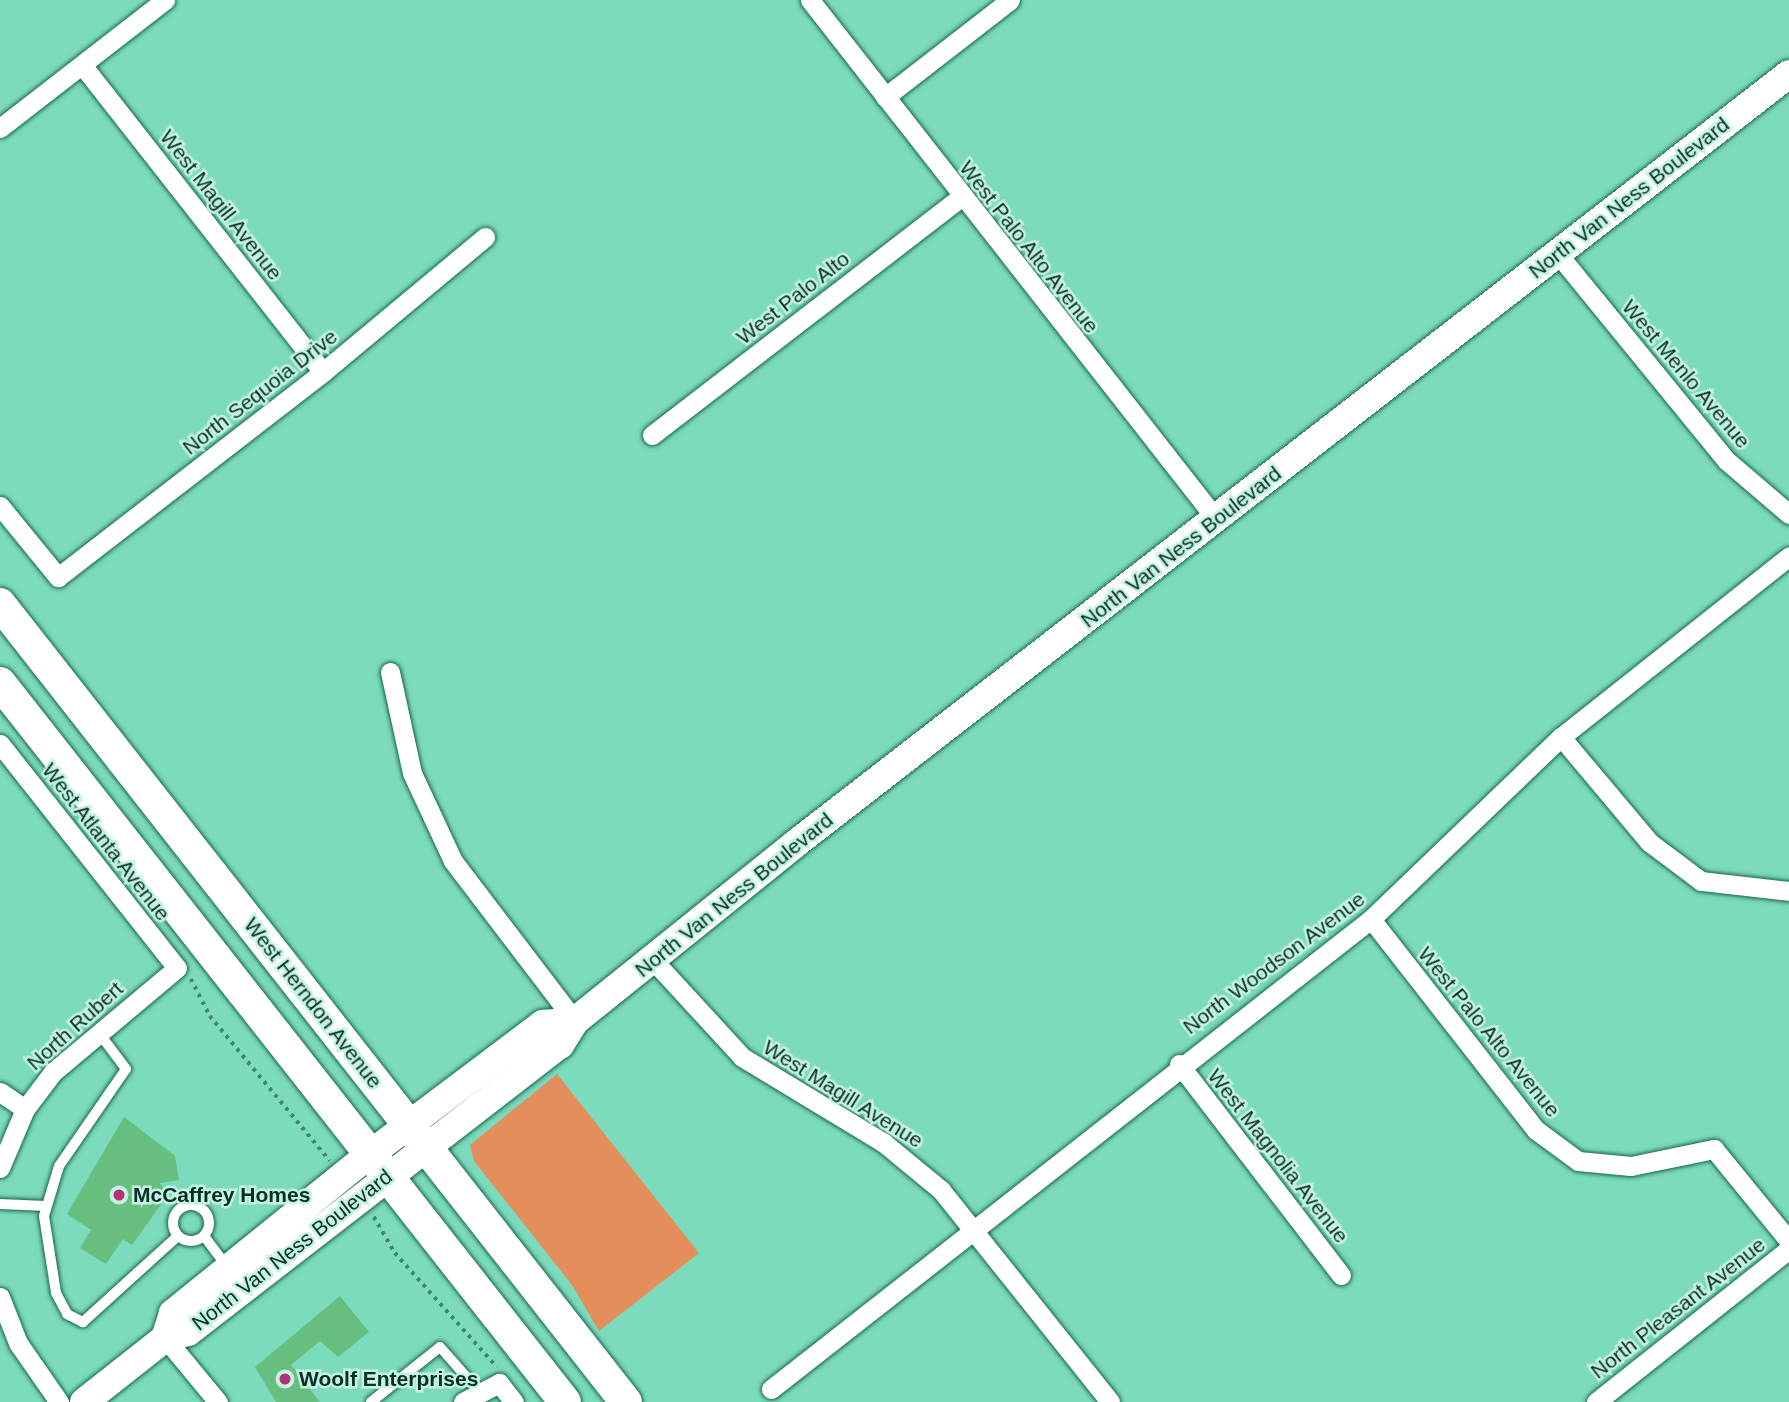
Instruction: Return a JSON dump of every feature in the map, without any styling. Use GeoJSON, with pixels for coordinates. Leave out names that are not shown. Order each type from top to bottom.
{"type":"FeatureCollection","features":[{"type":"Feature","properties":{"kind":"main road","name":"West Herndon Avenue"},"geometry":{"type":"LineString","coordinates":[[0,604],[626,1402]]}},
{"type":"Feature","properties":{"kind":"main road"},"geometry":{"type":"LineString","coordinates":[[0,682],[565,1402]]}},
{"type":"Feature","properties":{"kind":"street"},"geometry":{"type":"LineString","coordinates":[[0,128],[165,0]]}},
{"type":"Feature","properties":{"kind":"street","name":"West Palo Alto Avenue"},"geometry":{"type":"LineString","coordinates":[[810,0],[961,197],[1216,519]]}},
{"type":"Feature","properties":{"kind":"street"},"geometry":{"type":"LineString","coordinates":[[885,97],[1010,0]]}},
{"type":"Feature","properties":{"kind":"street","name":"West Magill Avenue"},"geometry":{"type":"LineString","coordinates":[[83,66],[323,372]]}},
{"type":"Feature","properties":{"kind":"street","name":"North Van Ness Boulevard"},"geometry":{"type":"LineString","coordinates":[[165,1338],[173,1313],[228,1268],[418,1137],[560,1045],[575,1021],[652,959],[1789,74]]}},
{"type":"Feature","properties":{"kind":"street","name":"West Palo Alto"},"geometry":{"type":"LineString","coordinates":[[652,435],[961,197]]}},
{"type":"Feature","properties":{"kind":"street","name":"North Sequoia Drive"},"geometry":{"type":"LineString","coordinates":[[0,506],[58,577],[323,372],[485,237]]}},
{"type":"Feature","properties":{"kind":"street","name":"West Menlo Avenue"},"geometry":{"type":"LineString","coordinates":[[1558,254],[1727,461],[1789,514]]}},
{"type":"Feature","properties":{"kind":"street","name":"North Woodson Avenue"},"geometry":{"type":"LineString","coordinates":[[771,1388],[975,1231],[1179,1064],[1371,919],[1562,737],[1789,556]]}},
{"type":"Feature","properties":{"kind":"street"},"geometry":{"type":"LineString","coordinates":[[390,672],[412,773],[453,861],[575,1021]]}},
{"type":"Feature","properties":{"kind":"street"},"geometry":{"type":"LineString","coordinates":[[1562,737],[1649,842],[1702,881],[1789,891]]}},
{"type":"Feature","properties":{"kind":"street","name":"West Atlanta Avenue"},"geometry":{"type":"LineString","coordinates":[[0,744],[177,968]]}},
{"type":"Feature","properties":{"kind":"street","name":"West Palo Alto Avenue"},"geometry":{"type":"LineString","coordinates":[[1371,919],[1536,1130],[1578,1161],[1591,1163],[1631,1166],[1714,1149],[1789,1241]]}},
{"type":"Feature","properties":{"kind":"street","name":"West Magill Avenue"},"geometry":{"type":"LineString","coordinates":[[652,959],[719,1038],[912,1162],[975,1231],[1110,1402]]}},
{"type":"Feature","properties":{"kind":"street","name":"North Rubert"},"geometry":{"type":"LineString","coordinates":[[0,1168],[25,1108],[53,1072],[177,968]]}},
{"type":"Feature","properties":{"kind":"street","name":"West Magnolia Avenue"},"geometry":{"type":"LineString","coordinates":[[1179,1064],[1341,1275]]}},
{"type":"Feature","properties":{"kind":"street"},"geometry":{"type":"LineString","coordinates":[[0,1092],[25,1108]]}},
{"type":"Feature","properties":{"kind":"street","name":"North Van Ness Boulevard"},"geometry":{"type":"LineString","coordinates":[[84,1402],[165,1338],[188,1332],[378,1166]]}},
{"type":"Feature","properties":{"kind":"street","name":"North Pleasant Avenue"},"geometry":{"type":"LineString","coordinates":[[1596,1402],[1789,1249]]}},
{"type":"Feature","properties":{"kind":"street"},"geometry":{"type":"LineString","coordinates":[[0,1297],[18,1343],[59,1402]]}},
{"type":"Feature","properties":{"kind":"street"},"geometry":{"type":"LineString","coordinates":[[165,1338],[218,1402]]}},
{"type":"Feature","properties":{"kind":"street"},"geometry":{"type":"LineString","coordinates":[[470,1396],[499,1377],[514,1402]]}},
{"type":"Feature","properties":{"kind":"lane"},"geometry":{"type":"LineString","coordinates":[[99,1033],[126,1069],[59,1166],[46,1206],[56,1293],[75,1322],[83,1322],[178,1236]]}},
{"type":"Feature","properties":{"kind":"lane"},"geometry":{"type":"LineString","coordinates":[[0,1204],[46,1206]]}},
{"type":"Feature","properties":{"kind":"lane"},"geometry":{"type":"LineString","coordinates":[[204,1236],[188,1241],[178,1236],[173,1219],[192,1205],[207,1214],[204,1236],[228,1268]]}},
{"type":"Feature","properties":{"kind":"lane"},"geometry":{"type":"LineString","coordinates":[[371,1402],[440,1347],[470,1396]]}},
{"type":"Feature","properties":{"kind":"path"},"geometry":{"type":"LineString","coordinates":[[177,968],[331,1162]]}},
{"type":"Feature","properties":{"kind":"path"},"geometry":{"type":"LineString","coordinates":[[371,1211],[395,1253],[499,1377]]}},
{"type":"Feature","properties":{"kind":"shaded area"},"geometry":{"type":"Polygon","coordinates":[[[557,1074],[699,1253],[599,1331],[572,1285],[474,1161],[470,1145],[557,1074]]]}},
{"type":"Feature","properties":{"kind":"building"},"geometry":{"type":"Polygon","coordinates":[[[124,1117],[175,1156],[179,1180],[160,1183],[168,1195],[132,1245],[123,1239],[106,1264],[80,1248],[91,1230],[67,1214],[124,1117]]]}},
{"type":"Feature","properties":{"kind":"building"},"geometry":{"type":"Polygon","coordinates":[[[340,1296],[369,1332],[338,1357],[320,1341],[291,1365],[320,1402],[276,1402],[255,1367],[340,1296]]]}},
{"type":"Feature","properties":{"kind":"place","name":"McCaffrey Homes"},"geometry":{"type":"Point","coordinates":[119,1195]}},
{"type":"Feature","properties":{"kind":"place","name":"Woolf Enterprises"},"geometry":{"type":"Point","coordinates":[285,1379]}}]}
